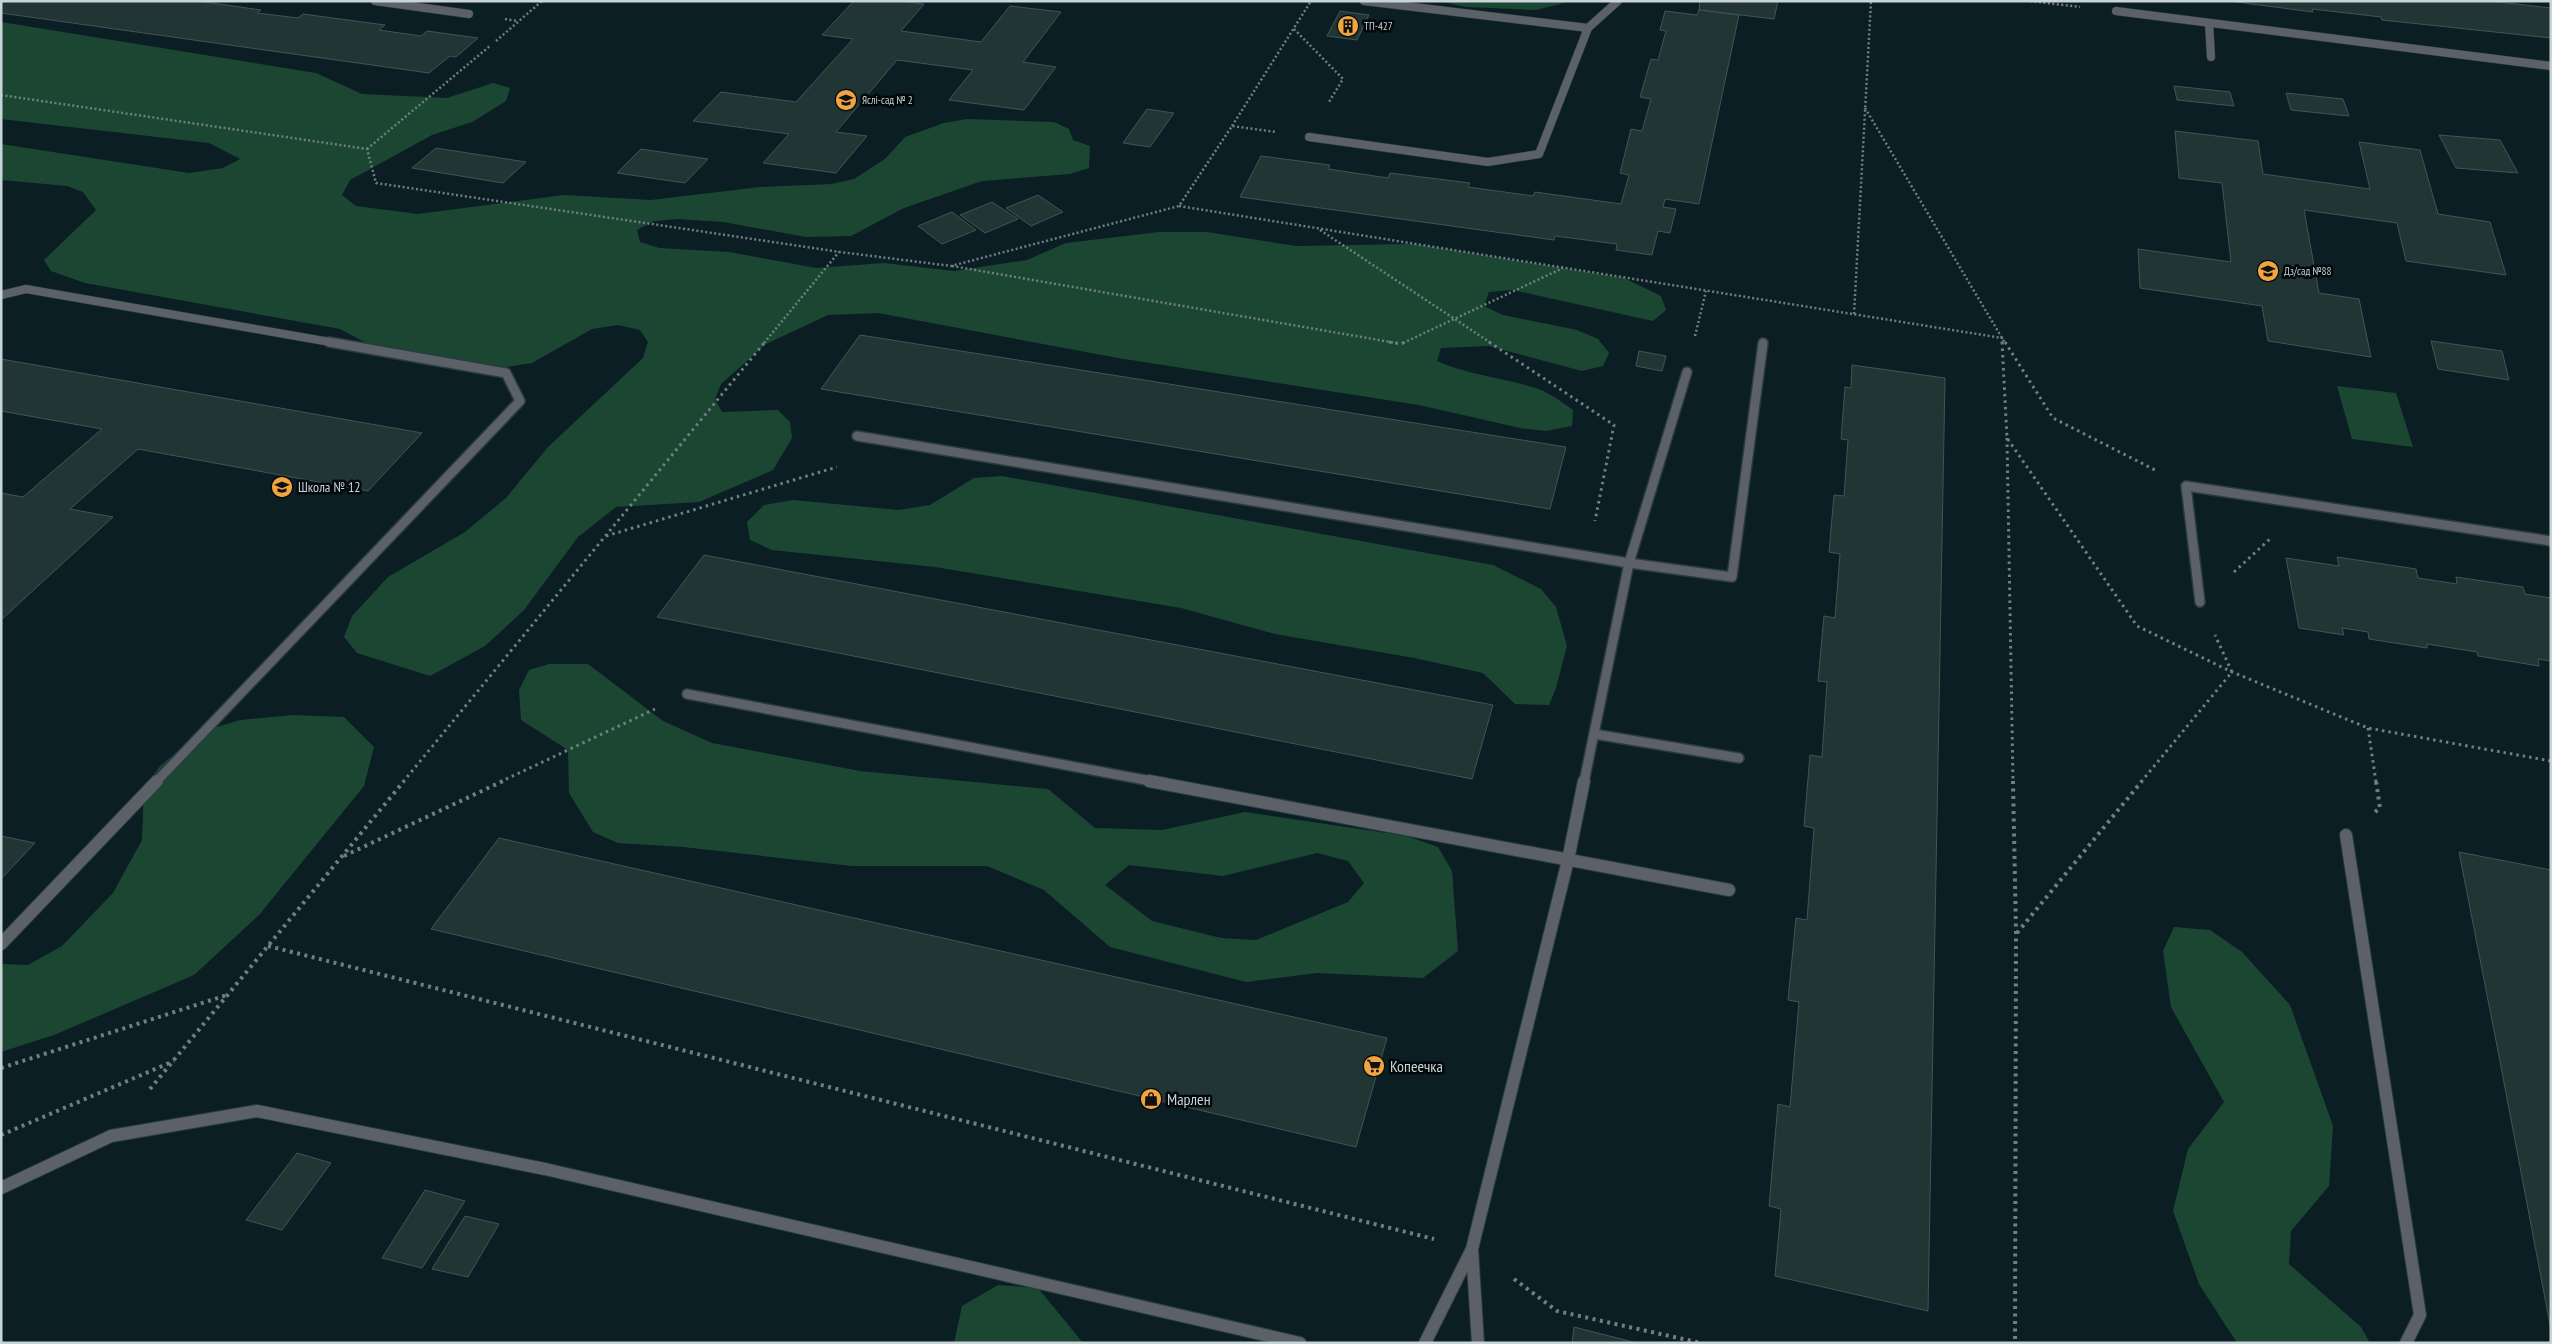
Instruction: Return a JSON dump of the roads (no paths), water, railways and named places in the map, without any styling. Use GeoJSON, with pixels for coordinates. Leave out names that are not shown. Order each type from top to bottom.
{"type":"FeatureCollection","features":[{"type":"Feature","properties":{"kind":"lane"},"geometry":{"type":"LineString","coordinates":[[375,1],[469,14]]}},
{"type":"Feature","properties":{"kind":"lane"},"geometry":{"type":"LineString","coordinates":[[1364,1],[1588,28]]}},
{"type":"Feature","properties":{"kind":"lane"},"geometry":{"type":"LineString","coordinates":[[1309,137],[1488,162],[1539,154],[1588,28],[1618,1]]}},
{"type":"Feature","properties":{"kind":"lane"},"geometry":{"type":"LineString","coordinates":[[2116,11],[2551,66]]}},
{"type":"Feature","properties":{"kind":"lane"},"geometry":{"type":"LineString","coordinates":[[2209,23],[2211,57]]}},
{"type":"Feature","properties":{"kind":"lane"},"geometry":{"type":"LineString","coordinates":[[1,295],[26,289],[506,373],[520,401],[1,944]]}},
{"type":"Feature","properties":{"kind":"lane"},"geometry":{"type":"LineString","coordinates":[[857,436],[1629,563],[1732,577],[1763,344]]}},
{"type":"Feature","properties":{"kind":"lane"},"geometry":{"type":"LineString","coordinates":[[1425,1343],[1472,1249],[1568,860],[1629,563],[1687,372]]}},
{"type":"Feature","properties":{"kind":"lane"},"geometry":{"type":"LineString","coordinates":[[2200,602],[2186,486],[2551,541]]}},
{"type":"Feature","properties":{"kind":"lane"},"geometry":{"type":"LineString","coordinates":[[687,694],[1729,890]]}},
{"type":"Feature","properties":{"kind":"lane"},"geometry":{"type":"LineString","coordinates":[[1594,734],[1739,758]]}},
{"type":"Feature","properties":{"kind":"lane"},"geometry":{"type":"LineString","coordinates":[[2346,835],[2420,1315],[2406,1343]]}},
{"type":"Feature","properties":{"kind":"lane"},"geometry":{"type":"LineString","coordinates":[[1,1188],[111,1136],[257,1111],[544,1168],[1300,1343]]}},
{"type":"Feature","properties":{"kind":"lane"},"geometry":{"type":"LineString","coordinates":[[1472,1249],[1478,1343]]}},
{"type":"Feature","properties":{"kind":"place","name":"ТП-427"},"geometry":{"type":"Point","coordinates":[1348,26]}},
{"type":"Feature","properties":{"kind":"place","name":"Яслі-сад № 2"},"geometry":{"type":"Point","coordinates":[846,100]}},
{"type":"Feature","properties":{"kind":"place","name":"Дз/сад №88"},"geometry":{"type":"Point","coordinates":[2268,271]}},
{"type":"Feature","properties":{"kind":"place","name":"Школа № 12"},"geometry":{"type":"Point","coordinates":[282,487]}},
{"type":"Feature","properties":{"kind":"place","name":"Копеечка"},"geometry":{"type":"Point","coordinates":[1374,1066]}},
{"type":"Feature","properties":{"kind":"place","name":"Марлен"},"geometry":{"type":"Point","coordinates":[1151,1099]}}]}
